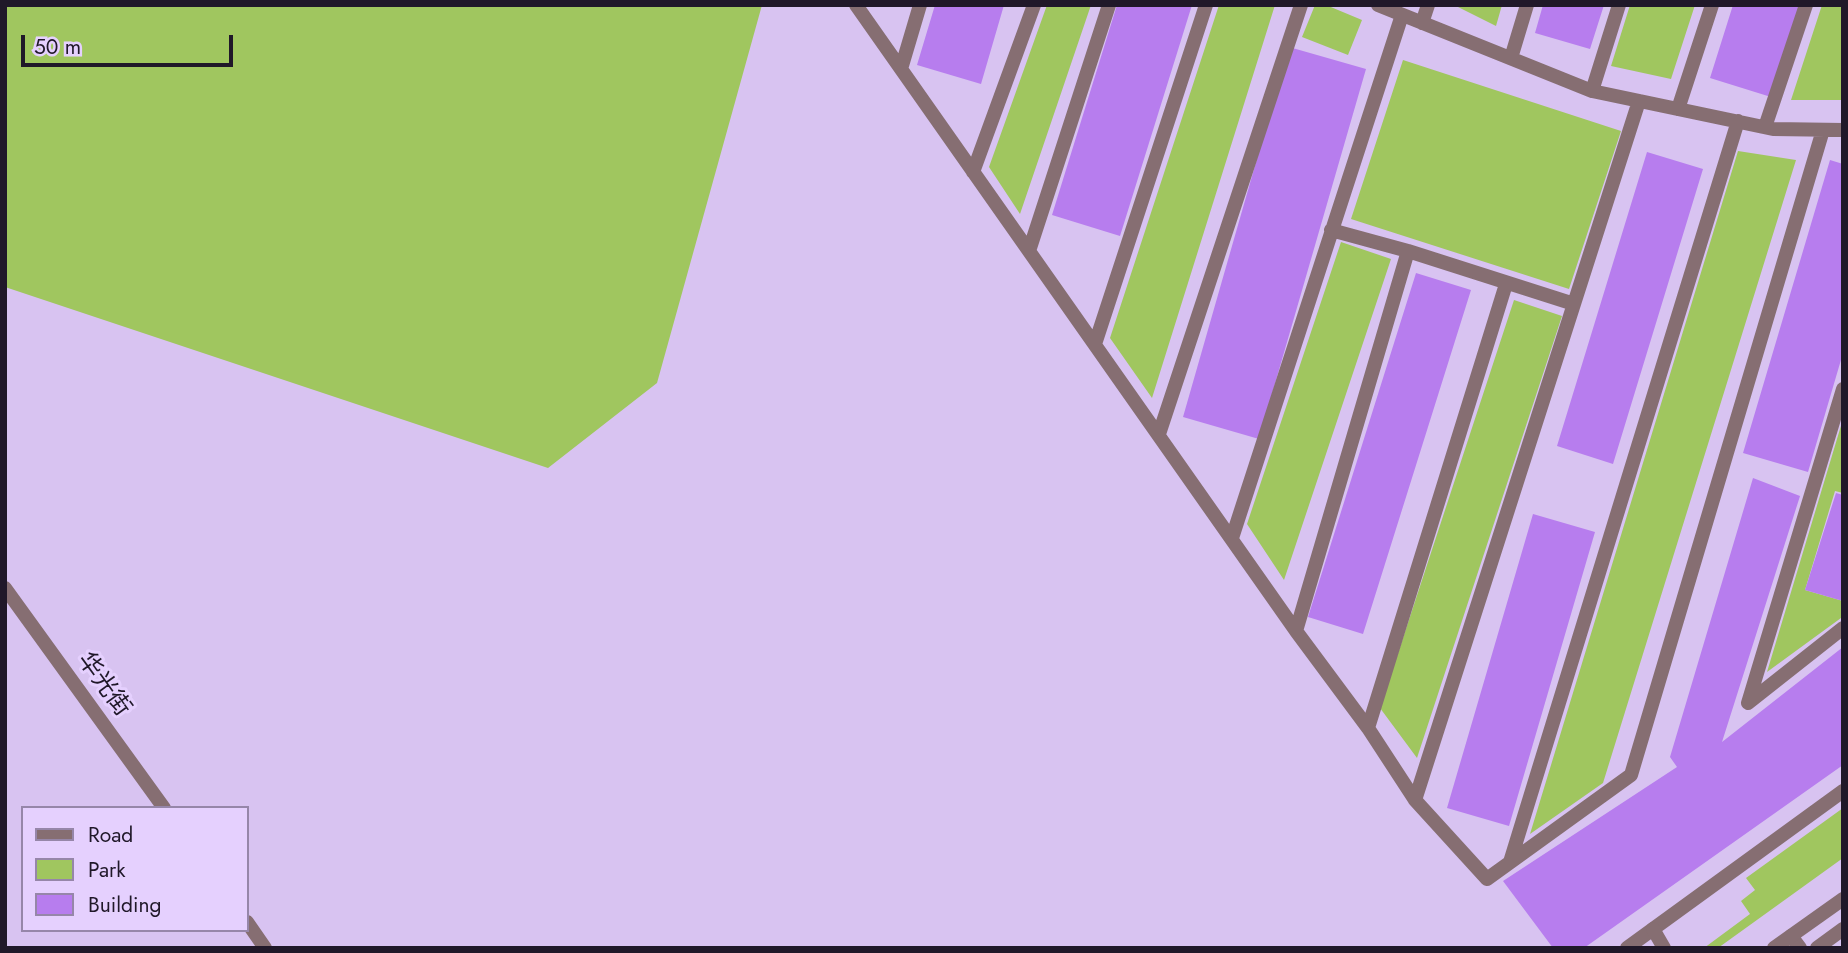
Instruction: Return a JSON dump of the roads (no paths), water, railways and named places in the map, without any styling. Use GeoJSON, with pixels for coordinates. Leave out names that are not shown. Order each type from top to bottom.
{"type":"FeatureCollection","features":[{"type":"Feature","properties":{"kind":"street"},"geometry":{"type":"LineString","coordinates":[[856,5],[1296,631],[1368,728],[1415,800],[1487,878],[1631,775],[1823,130]]}},
{"type":"Feature","properties":{"kind":"street"},"geometry":{"type":"LineString","coordinates":[[901,69],[920,5]]}},
{"type":"Feature","properties":{"kind":"street"},"geometry":{"type":"LineString","coordinates":[[974,172],[1034,5]]}},
{"type":"Feature","properties":{"kind":"street"},"geometry":{"type":"LineString","coordinates":[[1029,251],[1109,5]]}},
{"type":"Feature","properties":{"kind":"street"},"geometry":{"type":"LineString","coordinates":[[1095,344],[1206,5]]}},
{"type":"Feature","properties":{"kind":"street"},"geometry":{"type":"LineString","coordinates":[[1158,435],[1301,5]]}},
{"type":"Feature","properties":{"kind":"street"},"geometry":{"type":"LineString","coordinates":[[1378,5],[1592,91],[1765,127],[1843,130]]}},
{"type":"Feature","properties":{"kind":"street"},"geometry":{"type":"LineString","coordinates":[[1422,23],[1428,5]]}},
{"type":"Feature","properties":{"kind":"street"},"geometry":{"type":"LineString","coordinates":[[1511,58],[1527,5]]}},
{"type":"Feature","properties":{"kind":"street"},"geometry":{"type":"LineString","coordinates":[[1592,91],[1619,5]]}},
{"type":"Feature","properties":{"kind":"street"},"geometry":{"type":"LineString","coordinates":[[1678,108],[1712,5]]}},
{"type":"Feature","properties":{"kind":"street"},"geometry":{"type":"LineString","coordinates":[[1765,127],[1806,5]]}},
{"type":"Feature","properties":{"kind":"street"},"geometry":{"type":"LineString","coordinates":[[1232,538],[1402,15]]}},
{"type":"Feature","properties":{"kind":"street"},"geometry":{"type":"LineString","coordinates":[[1415,800],[1639,101]]}},
{"type":"Feature","properties":{"kind":"street"},"geometry":{"type":"LineString","coordinates":[[1510,862],[1738,121]]}},
{"type":"Feature","properties":{"kind":"street"},"geometry":{"type":"LineString","coordinates":[[1331,230],[1408,251],[1574,304]]}},
{"type":"Feature","properties":{"kind":"street"},"geometry":{"type":"LineString","coordinates":[[1296,631],[1408,251]]}},
{"type":"Feature","properties":{"kind":"street"},"geometry":{"type":"LineString","coordinates":[[1368,728],[1506,284]]}},
{"type":"Feature","properties":{"kind":"street"},"geometry":{"type":"LineString","coordinates":[[1843,389],[1748,703],[1843,628]]}},
{"type":"Feature","properties":{"kind":"street","name":"华光街"},"geometry":{"type":"LineString","coordinates":[[5,588],[163,806]]}},
{"type":"Feature","properties":{"kind":"street"},"geometry":{"type":"LineString","coordinates":[[1627,948],[1843,791]]}},
{"type":"Feature","properties":{"kind":"street"},"geometry":{"type":"LineString","coordinates":[[1774,948],[1796,942],[1843,899]]}},
{"type":"Feature","properties":{"kind":"street"},"geometry":{"type":"LineString","coordinates":[[248,923],[265,948]]}},
{"type":"Feature","properties":{"kind":"street"},"geometry":{"type":"LineString","coordinates":[[1653,929],[1664,948]]}},
{"type":"Feature","properties":{"kind":"street"},"geometry":{"type":"LineString","coordinates":[[1817,948],[1843,929]]}}]}
